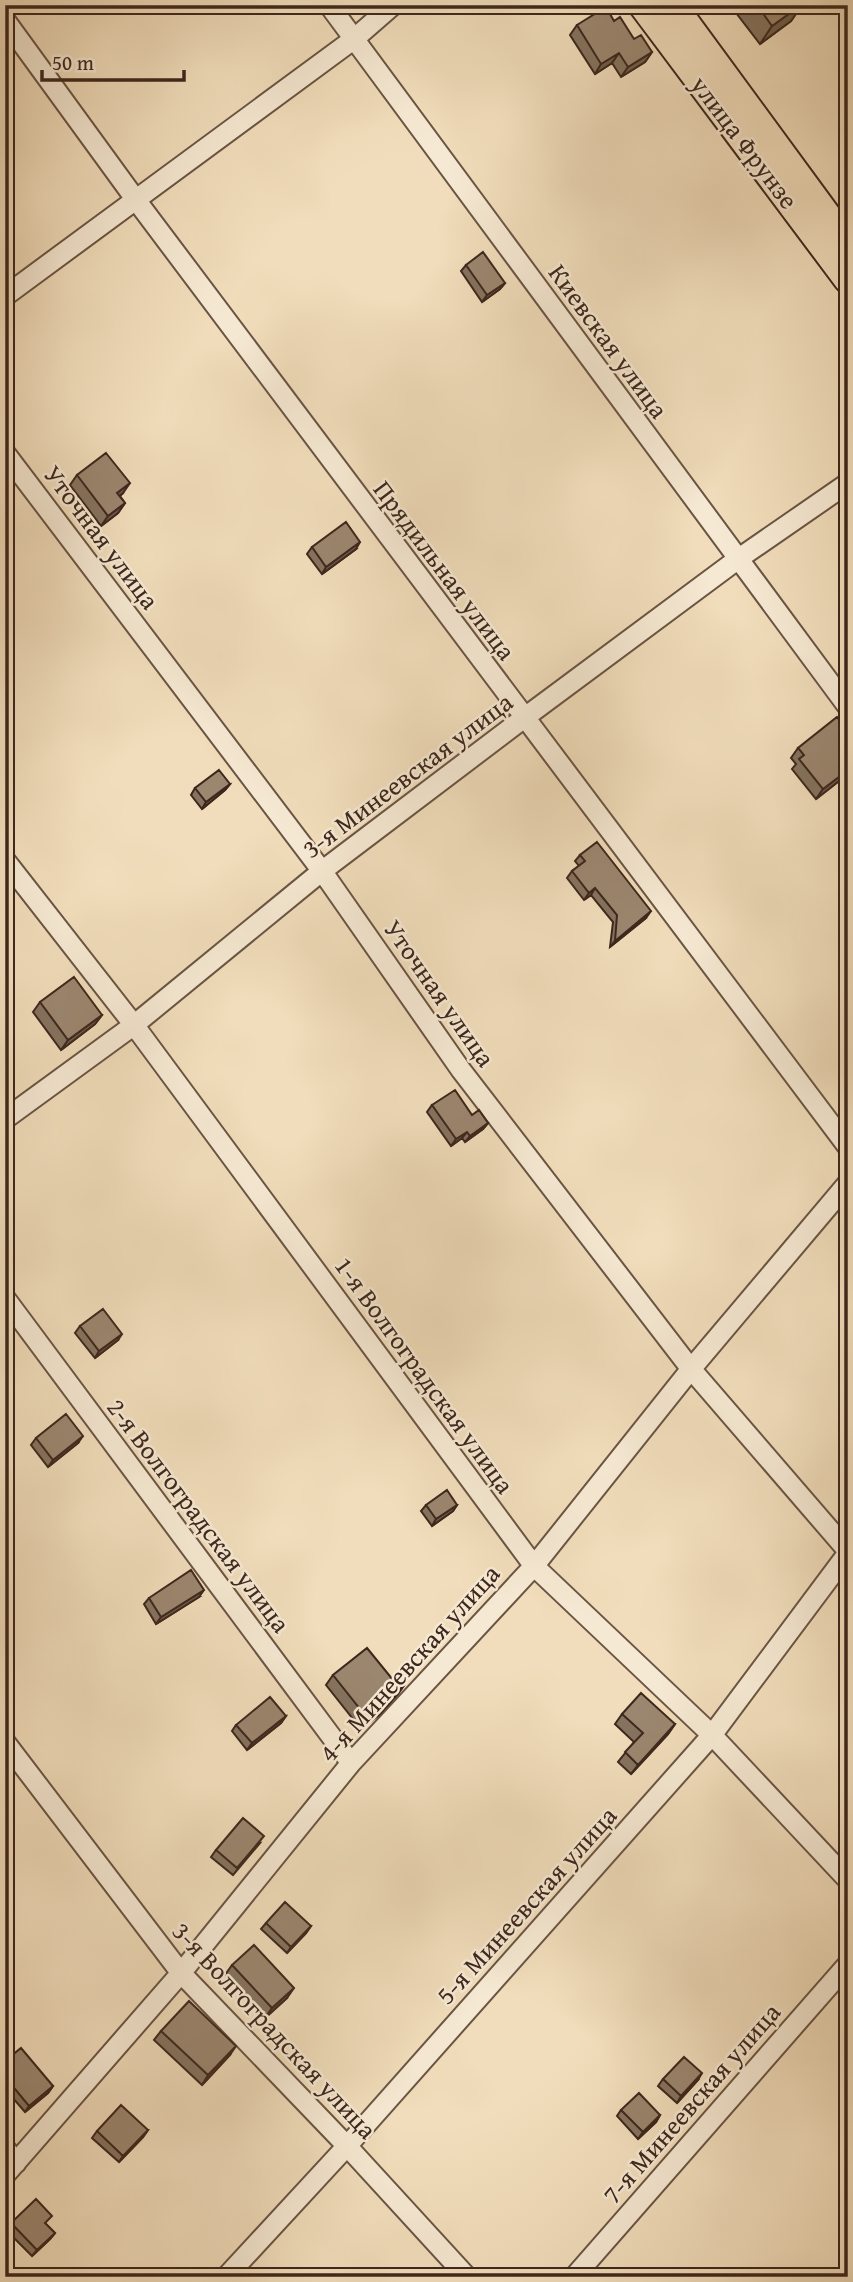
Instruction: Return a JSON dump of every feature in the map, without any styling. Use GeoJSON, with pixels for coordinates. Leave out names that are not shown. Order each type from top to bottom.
{"type":"FeatureCollection","features":[{"type":"Feature","properties":{"kind":"highway","name":"улица Фрунзе"},"geometry":{"type":"LineString","coordinates":[[643,5],[848,279]]}},
{"type":"Feature","properties":{"kind":"highway","name":"улица Фрунзе"},"geometry":{"type":"LineString","coordinates":[[672,5],[848,245]]}},
{"type":"Feature","properties":{"kind":"street","name":"Киевская улица"},"geometry":{"type":"LineString","coordinates":[[329,5],[848,707]]}},
{"type":"Feature","properties":{"kind":"street"},"geometry":{"type":"LineString","coordinates":[[5,296],[354,39],[393,5]]}},
{"type":"Feature","properties":{"kind":"street","name":"Прядильная улица"},"geometry":{"type":"LineString","coordinates":[[5,20],[136,200],[524,719],[848,1147]]}},
{"type":"Feature","properties":{"kind":"street","name":"Уточная улица"},"geometry":{"type":"LineString","coordinates":[[5,453],[322,871],[461,1070],[691,1369],[848,1552]]}},
{"type":"Feature","properties":{"kind":"street","name":"3-я Минеевская улица"},"geometry":{"type":"LineString","coordinates":[[5,1119],[134,1025],[322,871],[738,559],[848,483]]}},
{"type":"Feature","properties":{"kind":"street","name":"1-я Волгоградская улица"},"geometry":{"type":"LineString","coordinates":[[5,860],[134,1025],[534,1566],[712,1735],[848,1880]]}},
{"type":"Feature","properties":{"kind":"street","name":"4-я Минеевская улица"},"geometry":{"type":"LineString","coordinates":[[9,2162],[181,1973],[351,1763],[534,1566],[691,1369],[848,1183]]}},
{"type":"Feature","properties":{"kind":"street","name":"2-я Волгоградская улица"},"geometry":{"type":"LineString","coordinates":[[5,1298],[351,1763]]}},
{"type":"Feature","properties":{"kind":"street","name":"5-я Минеевская улица"},"geometry":{"type":"LineString","coordinates":[[226,2277],[347,2146],[712,1735],[848,1552]]}},
{"type":"Feature","properties":{"kind":"street","name":"3-я Волгоградская улица"},"geometry":{"type":"LineString","coordinates":[[5,1741],[181,1973],[347,2146],[467,2277]]}},
{"type":"Feature","properties":{"kind":"street","name":"7-я Минеевская улица"},"geometry":{"type":"LineString","coordinates":[[574,2277],[848,1964]]}},
{"type":"Feature","properties":{"kind":"building"},"geometry":{"type":"Polygon","coordinates":[[[757,5],[801,5],[772,26],[757,5]]]}},
{"type":"Feature","properties":{"kind":"building"},"geometry":{"type":"Polygon","coordinates":[[[606,7],[614,21],[620,17],[634,39],[641,35],[652,52],[628,67],[619,53],[601,64],[577,25],[606,7]]]}},
{"type":"Feature","properties":{"kind":"building"},"geometry":{"type":"Polygon","coordinates":[[[483,252],[505,283],[487,295],[466,265],[483,252]]]}},
{"type":"Feature","properties":{"kind":"building"},"geometry":{"type":"Polygon","coordinates":[[[106,453],[130,483],[117,493],[125,503],[108,516],[77,475],[106,453]]]}},
{"type":"Feature","properties":{"kind":"building"},"geometry":{"type":"Polygon","coordinates":[[[346,522],[360,542],[326,567],[312,547],[346,522]]]}},
{"type":"Feature","properties":{"kind":"building"},"geometry":{"type":"Polygon","coordinates":[[[837,717],[848,731],[848,770],[823,789],[799,759],[804,755],[798,748],[837,717]]]}},
{"type":"Feature","properties":{"kind":"building"},"geometry":{"type":"Polygon","coordinates":[[[219,770],[230,784],[206,802],[195,788],[219,770]]]}},
{"type":"Feature","properties":{"kind":"building"},"geometry":{"type":"Polygon","coordinates":[[[597,842],[651,911],[615,941],[617,915],[595,888],[589,893],[572,871],[585,861],[580,855],[597,842]]]}},
{"type":"Feature","properties":{"kind":"building"},"geometry":{"type":"Polygon","coordinates":[[[74,977],[102,1015],[68,1040],[40,1002],[74,977]]]}},
{"type":"Feature","properties":{"kind":"building"},"geometry":{"type":"Polygon","coordinates":[[[455,1090],[472,1115],[479,1110],[488,1123],[470,1136],[467,1132],[456,1139],[432,1105],[455,1090]]]}},
{"type":"Feature","properties":{"kind":"building"},"geometry":{"type":"Polygon","coordinates":[[[103,1309],[122,1334],[99,1351],[80,1326],[103,1309]]]}},
{"type":"Feature","properties":{"kind":"building"},"geometry":{"type":"Polygon","coordinates":[[[66,1414],[83,1436],[53,1460],[36,1438],[66,1414]]]}},
{"type":"Feature","properties":{"kind":"building"},"geometry":{"type":"Polygon","coordinates":[[[447,1490],[457,1505],[436,1519],[426,1505],[447,1490]]]}},
{"type":"Feature","properties":{"kind":"building"},"geometry":{"type":"Polygon","coordinates":[[[191,1570],[204,1590],[161,1617],[149,1598],[191,1570]]]}},
{"type":"Feature","properties":{"kind":"building"},"geometry":{"type":"Polygon","coordinates":[[[367,1648],[393,1680],[398,1675],[405,1684],[386,1705],[368,1719],[333,1675],[367,1648]]]}},
{"type":"Feature","properties":{"kind":"building"},"geometry":{"type":"Polygon","coordinates":[[[641,1693],[675,1724],[638,1765],[625,1752],[643,1733],[622,1714],[641,1693]]]}},
{"type":"Feature","properties":{"kind":"building"},"geometry":{"type":"Polygon","coordinates":[[[270,1697],[286,1716],[252,1743],[236,1725],[270,1697]]]}},
{"type":"Feature","properties":{"kind":"building"},"geometry":{"type":"Polygon","coordinates":[[[243,1818],[264,1836],[237,1868],[216,1850],[243,1818]]]}},
{"type":"Feature","properties":{"kind":"building"},"geometry":{"type":"Polygon","coordinates":[[[285,1902],[311,1926],[291,1947],[266,1923],[285,1902]]]}},
{"type":"Feature","properties":{"kind":"building"},"geometry":{"type":"Polygon","coordinates":[[[254,1945],[294,1988],[272,2008],[232,1965],[254,1945]]]}},
{"type":"Feature","properties":{"kind":"building"},"geometry":{"type":"Polygon","coordinates":[[[189,2001],[236,2046],[208,2075],[161,2031],[189,2001]]]}},
{"type":"Feature","properties":{"kind":"building"},"geometry":{"type":"Polygon","coordinates":[[[21,2048],[53,2086],[29,2106],[5,2077],[5,2061],[21,2048]]]}},
{"type":"Feature","properties":{"kind":"building"},"geometry":{"type":"Polygon","coordinates":[[[684,2057],[702,2073],[681,2096],[663,2079],[684,2057]]]}},
{"type":"Feature","properties":{"kind":"building"},"geometry":{"type":"Polygon","coordinates":[[[639,2093],[660,2115],[643,2132],[621,2110],[639,2093]]]}},
{"type":"Feature","properties":{"kind":"building"},"geometry":{"type":"Polygon","coordinates":[[[121,2105],[148,2130],[123,2156],[97,2131],[121,2105]]]}},
{"type":"Feature","properties":{"kind":"building"},"geometry":{"type":"Polygon","coordinates":[[[36,2199],[52,2216],[45,2223],[55,2233],[37,2250],[11,2223],[36,2199]]]}}]}
